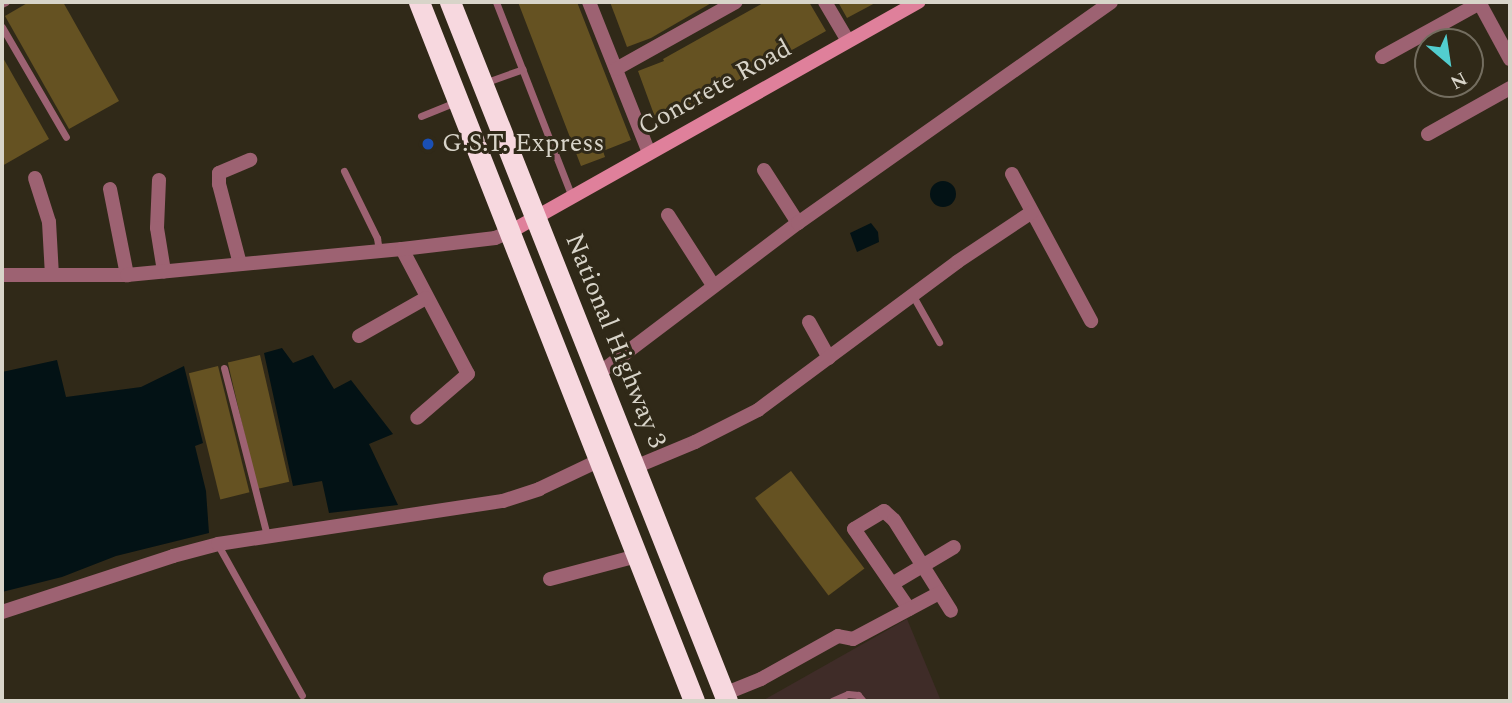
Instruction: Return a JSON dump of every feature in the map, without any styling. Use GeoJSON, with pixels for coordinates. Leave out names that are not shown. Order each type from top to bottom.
{"type":"FeatureCollection","features":[{"type":"Feature","properties":{"kind":"highway"},"geometry":{"type":"LineString","coordinates":[[419,2],[694,701]]}},
{"type":"Feature","properties":{"kind":"highway","name":"National Highway 3"},"geometry":{"type":"LineString","coordinates":[[450,2],[726,698]]}},
{"type":"Feature","properties":{"kind":"street"},"geometry":{"type":"LineString","coordinates":[[589,2],[649,153]]}},
{"type":"Feature","properties":{"kind":"street"},"geometry":{"type":"LineString","coordinates":[[616,69],[736,2]]}},
{"type":"Feature","properties":{"kind":"street"},"geometry":{"type":"LineString","coordinates":[[825,2],[848,41]]}},
{"type":"Feature","properties":{"kind":"street","name":"Concrete Road"},"geometry":{"type":"LineString","coordinates":[[510,232],[919,2]]}},
{"type":"Feature","properties":{"kind":"street"},"geometry":{"type":"LineString","coordinates":[[1382,57],[1479,2],[1510,59]]}},
{"type":"Feature","properties":{"kind":"street"},"geometry":{"type":"LineString","coordinates":[[598,374],[713,285],[938,126],[1101,4]]}},
{"type":"Feature","properties":{"kind":"street"},"geometry":{"type":"LineString","coordinates":[[1428,134],[1510,88]]}},
{"type":"Feature","properties":{"kind":"street"},"geometry":{"type":"LineString","coordinates":[[240,264],[219,184],[219,173],[250,160]]}},
{"type":"Feature","properties":{"kind":"street"},"geometry":{"type":"LineString","coordinates":[[764,170],[798,223]]}},
{"type":"Feature","properties":{"kind":"street"},"geometry":{"type":"LineString","coordinates":[[1012,174],[1091,321]]}},
{"type":"Feature","properties":{"kind":"street"},"geometry":{"type":"LineString","coordinates":[[35,178],[49,222],[52,275]]}},
{"type":"Feature","properties":{"kind":"street"},"geometry":{"type":"LineString","coordinates":[[159,180],[157,228],[164,271]]}},
{"type":"Feature","properties":{"kind":"street"},"geometry":{"type":"LineString","coordinates":[[110,189],[127,275]]}},
{"type":"Feature","properties":{"kind":"street"},"geometry":{"type":"LineString","coordinates":[[635,467],[695,442],[758,410],[957,262],[1032,212]]}},
{"type":"Feature","properties":{"kind":"street"},"geometry":{"type":"LineString","coordinates":[[668,215],[713,285]]}},
{"type":"Feature","properties":{"kind":"street"},"geometry":{"type":"LineString","coordinates":[[2,275],[127,275],[402,249],[495,238],[510,232]]}},
{"type":"Feature","properties":{"kind":"street"},"geometry":{"type":"LineString","coordinates":[[402,249],[468,374],[417,418]]}},
{"type":"Feature","properties":{"kind":"street"},"geometry":{"type":"LineString","coordinates":[[359,336],[426,298]]}},
{"type":"Feature","properties":{"kind":"street"},"geometry":{"type":"LineString","coordinates":[[810,322],[829,358]]}},
{"type":"Feature","properties":{"kind":"street"},"geometry":{"type":"LineString","coordinates":[[2,612],[218,544],[503,501],[539,489],[600,460]]}},
{"type":"Feature","properties":{"kind":"street"},"geometry":{"type":"LineString","coordinates":[[909,609],[854,529],[884,511],[951,611]]}},
{"type":"Feature","properties":{"kind":"street"},"geometry":{"type":"LineString","coordinates":[[892,584],[954,547]]}},
{"type":"Feature","properties":{"kind":"street"},"geometry":{"type":"LineString","coordinates":[[551,579],[637,556]]}},
{"type":"Feature","properties":{"kind":"street"},"geometry":{"type":"LineString","coordinates":[[726,698],[838,636],[853,639],[939,593]]}},
{"type":"Feature","properties":{"kind":"lane"},"geometry":{"type":"LineString","coordinates":[[496,2],[572,197]]}},
{"type":"Feature","properties":{"kind":"lane"},"geometry":{"type":"LineString","coordinates":[[2,27],[66,137]]}},
{"type":"Feature","properties":{"kind":"lane"},"geometry":{"type":"LineString","coordinates":[[483,83],[523,69]]}},
{"type":"Feature","properties":{"kind":"lane"},"geometry":{"type":"LineString","coordinates":[[421,116],[459,101]]}},
{"type":"Feature","properties":{"kind":"lane"},"geometry":{"type":"LineString","coordinates":[[344,171],[377,238],[379,250]]}},
{"type":"Feature","properties":{"kind":"lane"},"geometry":{"type":"LineString","coordinates":[[913,296],[939,342]]}},
{"type":"Feature","properties":{"kind":"lane"},"geometry":{"type":"LineString","coordinates":[[224,368],[267,536]]}},
{"type":"Feature","properties":{"kind":"lane"},"geometry":{"type":"LineString","coordinates":[[218,544],[302,695]]}},
{"type":"Feature","properties":{"kind":"lane"},"geometry":{"type":"LineString","coordinates":[[832,701],[848,694],[858,695],[863,701]]}},
{"type":"Feature","properties":{"kind":"shaded area"},"geometry":{"type":"Polygon","coordinates":[[[943,181],[952,185],[956,194],[952,203],[943,207],[934,203],[930,194],[934,185],[943,181]]]}},
{"type":"Feature","properties":{"kind":"shaded area"},"geometry":{"type":"Polygon","coordinates":[[[871,223],[878,232],[879,242],[857,252],[850,233],[871,223]]]}},
{"type":"Feature","properties":{"kind":"shaded area"},"geometry":{"type":"Polygon","coordinates":[[[282,348],[293,363],[313,355],[334,389],[351,380],[393,434],[369,444],[398,505],[329,513],[322,481],[293,486],[264,353],[282,348]]]}},
{"type":"Feature","properties":{"kind":"shaded area"},"geometry":{"type":"Polygon","coordinates":[[[57,360],[66,397],[141,387],[184,366],[203,443],[195,446],[206,491],[209,533],[116,556],[62,577],[2,592],[2,372],[57,360]]]}},
{"type":"Feature","properties":{"kind":"shaded area"},"geometry":{"type":"Polygon","coordinates":[[[907,619],[941,701],[762,701],[907,619]]]}},
{"type":"Feature","properties":{"kind":"building"},"geometry":{"type":"Polygon","coordinates":[[[29,2],[63,2],[119,101],[69,129],[5,16],[29,2]]]}},
{"type":"Feature","properties":{"kind":"building"},"geometry":{"type":"Polygon","coordinates":[[[518,2],[577,2],[631,140],[603,151],[605,157],[581,166],[518,2]]]}},
{"type":"Feature","properties":{"kind":"building"},"geometry":{"type":"Polygon","coordinates":[[[610,2],[713,2],[651,38],[627,47],[610,2]]]}},
{"type":"Feature","properties":{"kind":"building"},"geometry":{"type":"Polygon","coordinates":[[[765,2],[809,2],[826,31],[686,109],[656,120],[638,71],[664,61],[663,59],[765,2]]]}},
{"type":"Feature","properties":{"kind":"building"},"geometry":{"type":"Polygon","coordinates":[[[838,2],[877,2],[847,18],[838,2]]]}},
{"type":"Feature","properties":{"kind":"building"},"geometry":{"type":"Polygon","coordinates":[[[2,56],[49,139],[2,166],[2,56]]]}},
{"type":"Feature","properties":{"kind":"building"},"geometry":{"type":"Polygon","coordinates":[[[260,355],[289,482],[257,489],[228,362],[260,355]]]}},
{"type":"Feature","properties":{"kind":"building"},"geometry":{"type":"Polygon","coordinates":[[[218,366],[249,492],[220,499],[189,373],[218,366]]]}},
{"type":"Feature","properties":{"kind":"building"},"geometry":{"type":"Polygon","coordinates":[[[791,471],[864,568],[828,596],[755,498],[791,471]]]}},
{"type":"Feature","properties":{"kind":"place","name":"G.S.T. Express"},"geometry":{"type":"Point","coordinates":[428,144]}}]}
